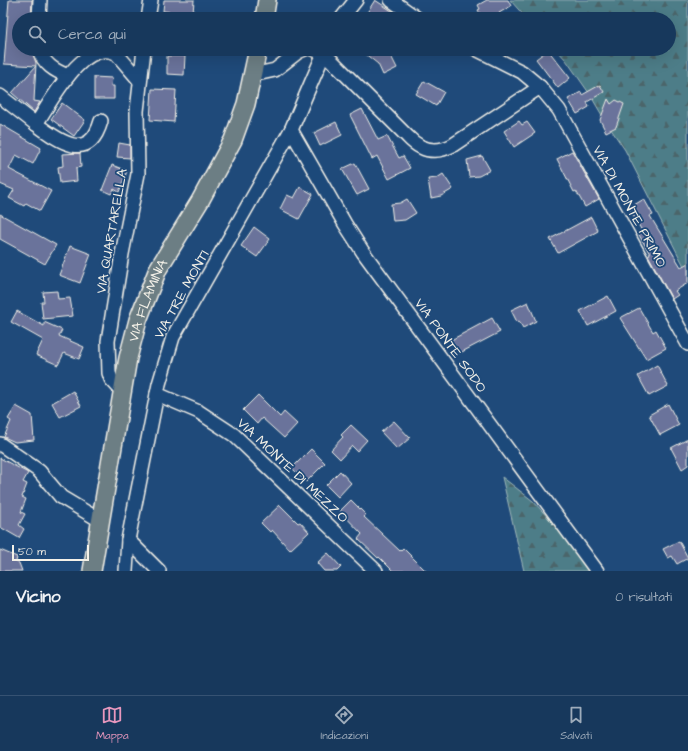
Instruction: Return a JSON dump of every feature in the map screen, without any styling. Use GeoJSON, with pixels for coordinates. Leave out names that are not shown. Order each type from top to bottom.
{"type":"FeatureCollection","features":[{"type":"Feature","properties":{"kind":"main road"},"geometry":{"type":"LineString","coordinates":[[265,12],[267,0]]}},
{"type":"Feature","properties":{"kind":"main road","name":"VIA FLAMINIA"},"geometry":{"type":"LineString","coordinates":[[92,571],[128,358],[144,302],[158,269],[200,201],[233,140],[242,116],[256,56]]}},
{"type":"Feature","properties":{"kind":"street"},"geometry":{"type":"LineString","coordinates":[[39,12],[40,0]]}},
{"type":"Feature","properties":{"kind":"street"},"geometry":{"type":"LineString","coordinates":[[149,12],[150,0]]}},
{"type":"Feature","properties":{"kind":"street"},"geometry":{"type":"LineString","coordinates":[[347,12],[356,0]]}},
{"type":"Feature","properties":{"kind":"street"},"geometry":{"type":"LineString","coordinates":[[391,0],[408,12]]}},
{"type":"Feature","properties":{"kind":"street"},"geometry":{"type":"LineString","coordinates":[[41,56],[48,65],[68,76]]}},
{"type":"Feature","properties":{"kind":"street"},"geometry":{"type":"LineString","coordinates":[[36,124],[68,76],[76,66],[89,56]]}},
{"type":"Feature","properties":{"kind":"street"},"geometry":{"type":"LineString","coordinates":[[119,56],[140,81]]}},
{"type":"Feature","properties":{"kind":"street","name":"VIA QUARTARELLA"},"geometry":{"type":"LineString","coordinates":[[122,391],[111,379],[109,373],[108,341],[122,254],[138,174],[137,122],[143,56]]}},
{"type":"Feature","properties":{"kind":"street"},"geometry":{"type":"LineString","coordinates":[[252,75],[275,70],[293,56]]}},
{"type":"Feature","properties":{"kind":"street","name":"VIA TRE MONTI"},"geometry":{"type":"LineString","coordinates":[[126,571],[128,540],[166,356],[176,330],[256,194],[291,130],[319,56]]}},
{"type":"Feature","properties":{"kind":"street"},"geometry":{"type":"LineString","coordinates":[[327,56],[412,141],[428,150],[442,150],[453,144],[540,86]]}},
{"type":"Feature","properties":{"kind":"street","name":"VIA DI MONTE PRIMO"},"geometry":{"type":"LineString","coordinates":[[490,56],[522,72],[540,86],[559,110],[688,344]]}},
{"type":"Feature","properties":{"kind":"street"},"geometry":{"type":"LineString","coordinates":[[0,96],[60,141],[78,145],[92,140],[97,132],[100,121]]}},
{"type":"Feature","properties":{"kind":"street","name":"VIA PONTE SODO"},"geometry":{"type":"LineString","coordinates":[[291,130],[337,211],[363,252],[597,571]]}},
{"type":"Feature","properties":{"kind":"street","name":"VIA MONTE DI MEZZO"},"geometry":{"type":"LineString","coordinates":[[157,394],[199,412],[234,435],[376,571]]}},
{"type":"Feature","properties":{"kind":"street"},"geometry":{"type":"LineString","coordinates":[[0,444],[39,471],[61,497],[100,521]]}},
{"type":"Feature","properties":{"kind":"street"},"geometry":{"type":"LineString","coordinates":[[128,540],[159,571]]}},
{"type":"Feature","properties":{"kind":"green space"},"geometry":{"type":"Polygon","coordinates":[[[510,0],[688,0],[688,274],[625,150],[589,93],[562,56],[676,56],[676,12],[521,12],[510,0]]]}},
{"type":"Feature","properties":{"kind":"green space"},"geometry":{"type":"Polygon","coordinates":[[[502,477],[533,501],[596,571],[524,571],[502,477]]]}},
{"type":"Feature","properties":{"kind":"building"},"geometry":{"type":"Polygon","coordinates":[[[9,0],[32,0],[31,12],[12,12],[12,56],[34,56],[36,66],[4,64],[9,0]]]}},
{"type":"Feature","properties":{"kind":"building"},"geometry":{"type":"Polygon","coordinates":[[[164,0],[194,0],[193,12],[163,11],[164,0]]]}},
{"type":"Feature","properties":{"kind":"building"},"geometry":{"type":"Polygon","coordinates":[[[375,0],[393,12],[367,12],[375,0]]]}},
{"type":"Feature","properties":{"kind":"building"},"geometry":{"type":"Polygon","coordinates":[[[487,0],[508,0],[511,6],[501,12],[479,12],[478,10],[480,9],[478,5],[487,0]]]}},
{"type":"Feature","properties":{"kind":"building"},"geometry":{"type":"Polygon","coordinates":[[[167,56],[185,56],[184,75],[167,74],[167,56]]]}},
{"type":"Feature","properties":{"kind":"building"},"geometry":{"type":"Polygon","coordinates":[[[368,56],[391,56],[397,68],[383,75],[378,64],[368,56]]]}},
{"type":"Feature","properties":{"kind":"building"},"geometry":{"type":"Polygon","coordinates":[[[540,56],[553,56],[570,78],[558,88],[536,59],[540,56]]]}},
{"type":"Feature","properties":{"kind":"building"},"geometry":{"type":"Polygon","coordinates":[[[36,66],[34,101],[40,102],[34,112],[12,93],[36,66]]]}},
{"type":"Feature","properties":{"kind":"building"},"geometry":{"type":"Polygon","coordinates":[[[94,77],[112,78],[111,86],[114,86],[114,99],[94,99],[94,77]]]}},
{"type":"Feature","properties":{"kind":"building"},"geometry":{"type":"Polygon","coordinates":[[[424,81],[444,92],[436,106],[416,94],[424,81]]]}},
{"type":"Feature","properties":{"kind":"building"},"geometry":{"type":"Polygon","coordinates":[[[600,85],[604,92],[587,102],[589,107],[577,114],[568,99],[581,92],[582,95],[600,85]]]}},
{"type":"Feature","properties":{"kind":"building"},"geometry":{"type":"Polygon","coordinates":[[[152,89],[176,90],[174,122],[150,120],[152,89]]]}},
{"type":"Feature","properties":{"kind":"building"},"geometry":{"type":"Polygon","coordinates":[[[608,99],[611,104],[616,100],[624,104],[616,127],[606,132],[600,120],[608,99]]]}},
{"type":"Feature","properties":{"kind":"building"},"geometry":{"type":"Polygon","coordinates":[[[62,103],[85,120],[74,136],[51,119],[62,103]]]}},
{"type":"Feature","properties":{"kind":"building"},"geometry":{"type":"Polygon","coordinates":[[[362,109],[378,140],[387,136],[399,158],[403,156],[410,168],[389,179],[377,156],[372,159],[350,115],[362,109]]]}},
{"type":"Feature","properties":{"kind":"building"},"geometry":{"type":"Polygon","coordinates":[[[519,121],[522,125],[527,122],[535,133],[514,147],[504,131],[519,121]]]}},
{"type":"Feature","properties":{"kind":"building"},"geometry":{"type":"Polygon","coordinates":[[[336,122],[342,135],[320,146],[314,133],[336,122]]]}},
{"type":"Feature","properties":{"kind":"building"},"geometry":{"type":"Polygon","coordinates":[[[0,124],[41,148],[33,164],[16,155],[9,169],[51,191],[40,211],[26,203],[24,206],[9,198],[14,190],[0,184],[0,124]]]}},
{"type":"Feature","properties":{"kind":"building"},"geometry":{"type":"Polygon","coordinates":[[[119,143],[130,145],[130,158],[117,157],[119,143]]]}},
{"type":"Feature","properties":{"kind":"building"},"geometry":{"type":"Polygon","coordinates":[[[572,151],[599,199],[585,207],[576,191],[574,192],[557,159],[572,151]]]}},
{"type":"Feature","properties":{"kind":"building"},"geometry":{"type":"Polygon","coordinates":[[[80,153],[81,167],[76,168],[77,181],[60,183],[58,167],[63,166],[62,154],[80,153]]]}},
{"type":"Feature","properties":{"kind":"building"},"geometry":{"type":"Polygon","coordinates":[[[482,156],[490,170],[479,176],[469,177],[467,160],[482,156]]]}},
{"type":"Feature","properties":{"kind":"building"},"geometry":{"type":"Polygon","coordinates":[[[355,163],[369,189],[357,195],[342,169],[355,163]]]}},
{"type":"Feature","properties":{"kind":"building"},"geometry":{"type":"Polygon","coordinates":[[[112,165],[127,171],[119,192],[114,189],[111,194],[102,190],[112,165]]]}},
{"type":"Feature","properties":{"kind":"building"},"geometry":{"type":"Polygon","coordinates":[[[443,174],[453,189],[441,196],[431,198],[428,179],[437,178],[443,174]]]}},
{"type":"Feature","properties":{"kind":"building"},"geometry":{"type":"Polygon","coordinates":[[[300,187],[313,194],[299,219],[280,209],[287,195],[294,198],[300,187]]]}},
{"type":"Feature","properties":{"kind":"building"},"geometry":{"type":"Polygon","coordinates":[[[407,199],[416,213],[405,220],[393,221],[391,204],[400,203],[407,199]]]}},
{"type":"Feature","properties":{"kind":"building"},"geometry":{"type":"Polygon","coordinates":[[[644,199],[653,215],[650,216],[681,267],[688,263],[688,283],[675,291],[678,295],[672,299],[648,255],[650,254],[638,233],[642,231],[629,208],[644,199]]]}},
{"type":"Feature","properties":{"kind":"building"},"geometry":{"type":"Polygon","coordinates":[[[0,214],[56,245],[45,264],[0,239],[0,214]]]}},
{"type":"Feature","properties":{"kind":"building"},"geometry":{"type":"Polygon","coordinates":[[[591,217],[598,231],[558,253],[550,239],[591,217]]]}},
{"type":"Feature","properties":{"kind":"building"},"geometry":{"type":"Polygon","coordinates":[[[254,227],[270,239],[257,257],[241,246],[254,227]]]}},
{"type":"Feature","properties":{"kind":"building"},"geometry":{"type":"Polygon","coordinates":[[[70,246],[91,254],[80,283],[59,275],[70,246]]]}},
{"type":"Feature","properties":{"kind":"building"},"geometry":{"type":"Polygon","coordinates":[[[57,291],[58,299],[70,298],[73,316],[43,319],[41,302],[44,302],[43,292],[57,291]]]}},
{"type":"Feature","properties":{"kind":"building"},"geometry":{"type":"Polygon","coordinates":[[[608,296],[616,311],[588,326],[580,311],[608,296]]]}},
{"type":"Feature","properties":{"kind":"building"},"geometry":{"type":"Polygon","coordinates":[[[528,302],[536,321],[523,328],[519,321],[517,322],[511,310],[528,302]]]}},
{"type":"Feature","properties":{"kind":"building"},"geometry":{"type":"Polygon","coordinates":[[[639,308],[653,332],[656,330],[666,348],[646,359],[620,318],[639,308]]]}},
{"type":"Feature","properties":{"kind":"building"},"geometry":{"type":"Polygon","coordinates":[[[17,311],[44,326],[44,322],[62,330],[59,336],[84,347],[79,359],[64,353],[58,365],[36,355],[43,340],[11,322],[17,311]]]}},
{"type":"Feature","properties":{"kind":"building"},"geometry":{"type":"Polygon","coordinates":[[[492,318],[500,332],[458,354],[451,340],[492,318]]]}},
{"type":"Feature","properties":{"kind":"building"},"geometry":{"type":"Polygon","coordinates":[[[657,365],[668,386],[649,396],[638,376],[657,365]]]}},
{"type":"Feature","properties":{"kind":"building"},"geometry":{"type":"Polygon","coordinates":[[[73,391],[81,406],[60,417],[52,403],[73,391]]]}},
{"type":"Feature","properties":{"kind":"building"},"geometry":{"type":"Polygon","coordinates":[[[258,395],[280,417],[284,412],[297,424],[284,438],[262,418],[257,424],[243,410],[258,395]]]}},
{"type":"Feature","properties":{"kind":"building"},"geometry":{"type":"Polygon","coordinates":[[[668,404],[679,425],[660,435],[649,415],[668,404]]]}},
{"type":"Feature","properties":{"kind":"building"},"geometry":{"type":"Polygon","coordinates":[[[16,406],[32,415],[34,440],[15,442],[4,437],[11,421],[8,419],[16,406]]]}},
{"type":"Feature","properties":{"kind":"building"},"geometry":{"type":"Polygon","coordinates":[[[394,421],[410,438],[397,449],[381,432],[394,421]]]}},
{"type":"Feature","properties":{"kind":"building"},"geometry":{"type":"Polygon","coordinates":[[[351,425],[367,440],[357,451],[352,446],[340,459],[331,450],[343,437],[341,435],[351,425]]]}},
{"type":"Feature","properties":{"kind":"building"},"geometry":{"type":"Polygon","coordinates":[[[688,439],[688,465],[682,469],[671,448],[688,439]]]}},
{"type":"Feature","properties":{"kind":"building"},"geometry":{"type":"Polygon","coordinates":[[[311,449],[325,463],[306,482],[292,468],[311,449]]]}},
{"type":"Feature","properties":{"kind":"building"},"geometry":{"type":"Polygon","coordinates":[[[0,458],[28,473],[23,482],[27,484],[22,497],[26,499],[21,512],[25,514],[19,525],[24,529],[19,538],[0,527],[0,458]]]}},
{"type":"Feature","properties":{"kind":"building"},"geometry":{"type":"Polygon","coordinates":[[[340,471],[351,483],[338,497],[326,485],[340,471]]]}},
{"type":"Feature","properties":{"kind":"building"},"geometry":{"type":"Polygon","coordinates":[[[351,500],[366,515],[364,517],[400,551],[403,548],[426,571],[393,571],[379,557],[378,558],[358,539],[362,534],[340,511],[351,500]]]}},
{"type":"Feature","properties":{"kind":"building"},"geometry":{"type":"Polygon","coordinates":[[[280,505],[309,532],[290,550],[272,530],[270,532],[261,523],[280,505]]]}},
{"type":"Feature","properties":{"kind":"building"},"geometry":{"type":"Polygon","coordinates":[[[679,541],[688,558],[677,564],[672,556],[668,558],[663,549],[679,541]]]}},
{"type":"Feature","properties":{"kind":"building"},"geometry":{"type":"Polygon","coordinates":[[[0,550],[17,557],[16,562],[19,563],[22,571],[0,571],[0,550]]]}},
{"type":"Feature","properties":{"kind":"building"},"geometry":{"type":"Polygon","coordinates":[[[328,553],[341,567],[337,571],[324,571],[317,563],[328,553]]]}}]}
